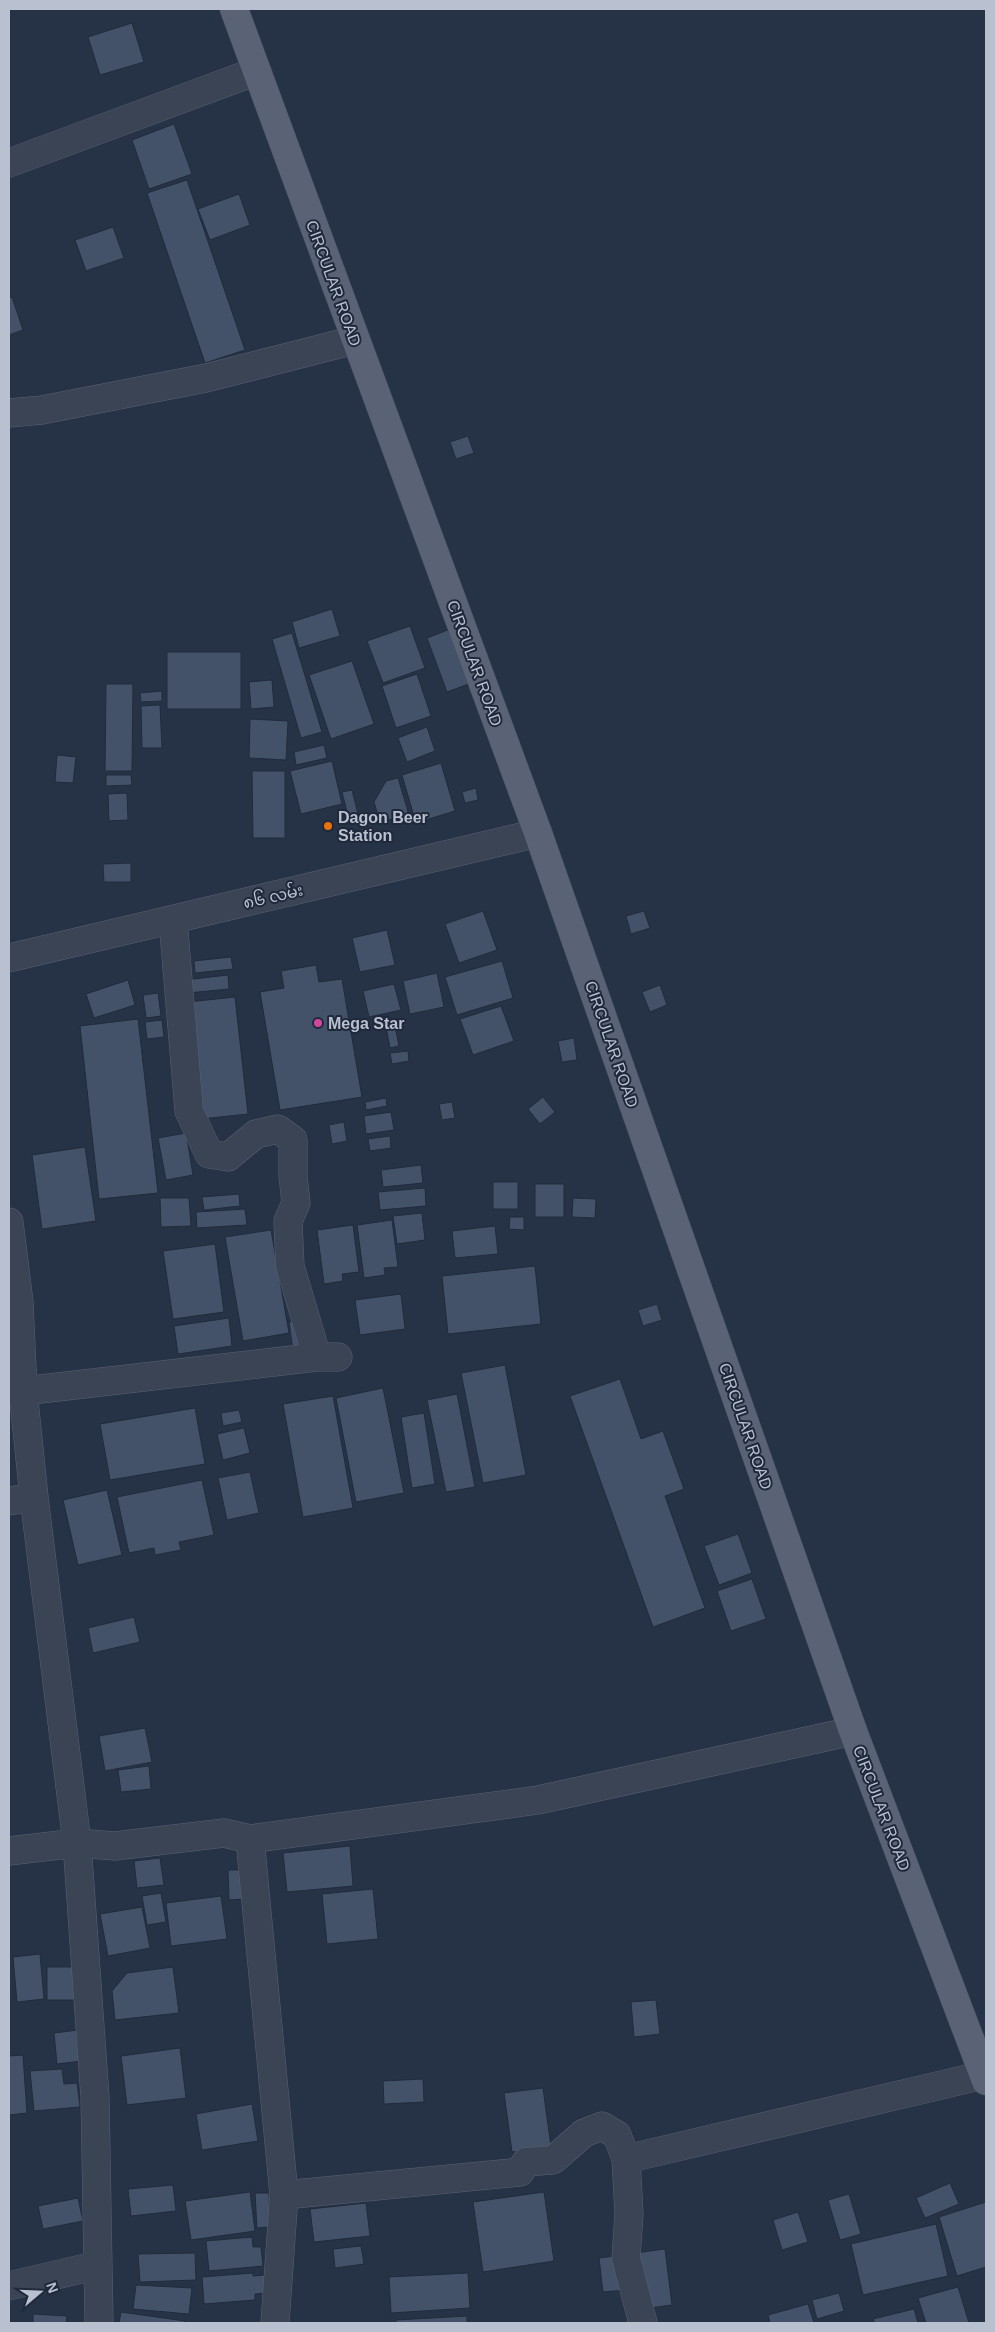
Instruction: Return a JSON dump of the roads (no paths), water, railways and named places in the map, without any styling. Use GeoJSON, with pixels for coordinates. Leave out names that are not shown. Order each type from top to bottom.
{"type":"FeatureCollection","features":[{"type":"Feature","properties":{"kind":"main road","name":"CIRCULAR ROAD"},"geometry":{"type":"LineString","coordinates":[[234,9],[538,833],[853,1731],[985,2078]]}},
{"type":"Feature","properties":{"kind":"street"},"geometry":{"type":"LineString","coordinates":[[9,163],[257,71]]}},
{"type":"Feature","properties":{"kind":"street"},"geometry":{"type":"LineString","coordinates":[[9,413],[42,410],[206,378],[355,340]]}},
{"type":"Feature","properties":{"kind":"street","name":"၈၆ လမ်း"},"geometry":{"type":"LineString","coordinates":[[9,958],[538,833]]}},
{"type":"Feature","properties":{"kind":"street"},"geometry":{"type":"LineString","coordinates":[[23,1391],[327,1357],[290,1266],[288,1221],[296,1203],[293,1176],[293,1140],[278,1129],[256,1134],[228,1157],[209,1154],[189,1112],[173,920]]}},
{"type":"Feature","properties":{"kind":"street"},"geometry":{"type":"LineString","coordinates":[[9,1222],[19,1302],[23,1391],[22,1499],[77,1843],[95,2097],[99,2323]]}},
{"type":"Feature","properties":{"kind":"street"},"geometry":{"type":"LineString","coordinates":[[9,1851],[77,1843],[115,1846],[224,1833],[250,1839],[538,1800],[853,1731]]}},
{"type":"Feature","properties":{"kind":"street"},"geometry":{"type":"LineString","coordinates":[[250,1839],[284,2195],[275,2323]]}},
{"type":"Feature","properties":{"kind":"street"},"geometry":{"type":"LineString","coordinates":[[626,2159],[985,2078]]}},
{"type":"Feature","properties":{"kind":"street"},"geometry":{"type":"LineString","coordinates":[[284,2195],[520,2172],[526,2162],[553,2160],[584,2132],[602,2126],[617,2135],[626,2159],[629,2214],[626,2258],[643,2323]]}},
{"type":"Feature","properties":{"kind":"street"},"geometry":{"type":"LineString","coordinates":[[9,2286],[98,2266]]}},
{"type":"Feature","properties":{"kind":"place","name":"Dagon Beer Station"},"geometry":{"type":"Point","coordinates":[328,826]}},
{"type":"Feature","properties":{"kind":"place","name":"Mega Star"},"geometry":{"type":"Point","coordinates":[318,1023]}}]}
